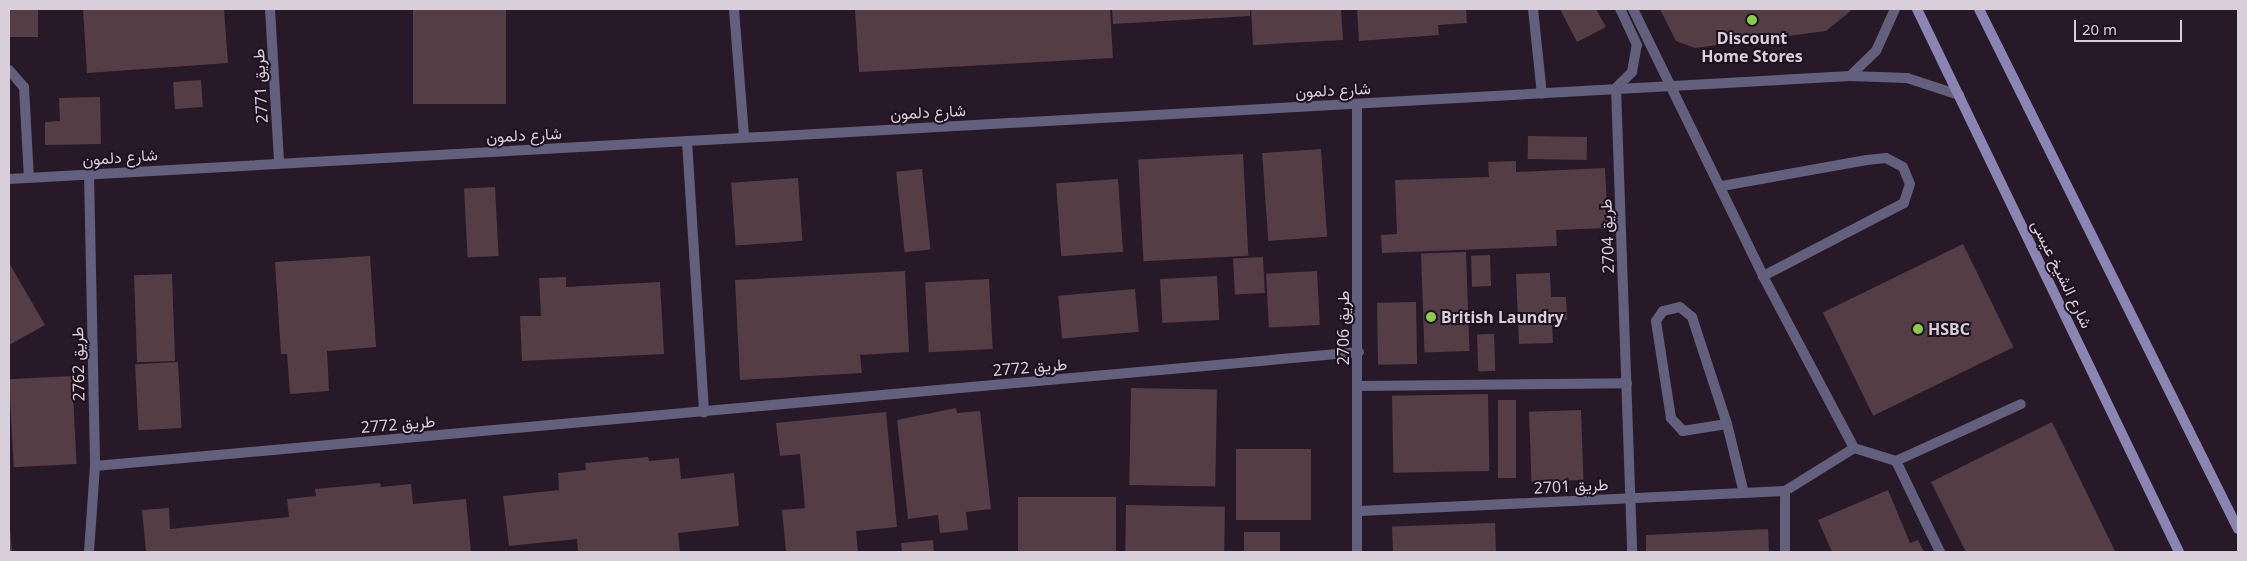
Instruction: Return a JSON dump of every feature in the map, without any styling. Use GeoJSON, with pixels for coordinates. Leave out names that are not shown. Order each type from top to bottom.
{"type":"FeatureCollection","features":[{"type":"Feature","properties":{"kind":"main road","name":"شارع الشيخ عيسى"},"geometry":{"type":"LineString","coordinates":[[1917,9],[2179,552]]}},
{"type":"Feature","properties":{"kind":"main road"},"geometry":{"type":"LineString","coordinates":[[1979,9],[2238,529]]}},
{"type":"Feature","properties":{"kind":"street","name":"طريق 2771"},"geometry":{"type":"LineString","coordinates":[[270,9],[279,162]]}},
{"type":"Feature","properties":{"kind":"street"},"geometry":{"type":"LineString","coordinates":[[734,9],[744,137]]}},
{"type":"Feature","properties":{"kind":"street"},"geometry":{"type":"LineString","coordinates":[[1533,9],[1542,94]]}},
{"type":"Feature","properties":{"kind":"street"},"geometry":{"type":"LineString","coordinates":[[1616,88],[1632,72],[1637,45],[1620,9]]}},
{"type":"Feature","properties":{"kind":"street"},"geometry":{"type":"LineString","coordinates":[[1633,9],[1722,186],[1763,276],[1854,448],[1896,461],[2021,404]]}},
{"type":"Feature","properties":{"kind":"street"},"geometry":{"type":"LineString","coordinates":[[1850,76],[1876,51],[1895,9]]}},
{"type":"Feature","properties":{"kind":"street"},"geometry":{"type":"LineString","coordinates":[[9,70],[24,87],[29,178]]}},
{"type":"Feature","properties":{"kind":"street","name":"شارع دلمون"},"geometry":{"type":"LineString","coordinates":[[9,179],[279,162],[1850,76],[1907,78],[1959,95]]}},
{"type":"Feature","properties":{"kind":"street","name":"طريق 2704"},"geometry":{"type":"LineString","coordinates":[[1616,88],[1632,552]]}},
{"type":"Feature","properties":{"kind":"street","name":"طريق 2706"},"geometry":{"type":"LineString","coordinates":[[1357,104],[1358,552]]}},
{"type":"Feature","properties":{"kind":"street"},"geometry":{"type":"LineString","coordinates":[[687,141],[704,412]]}},
{"type":"Feature","properties":{"kind":"street"},"geometry":{"type":"LineString","coordinates":[[1722,186],[1886,158],[1903,167],[1910,184],[1904,203],[1763,276]]}},
{"type":"Feature","properties":{"kind":"street","name":"طريق 2762"},"geometry":{"type":"LineString","coordinates":[[88,174],[95,466],[89,552]]}},
{"type":"Feature","properties":{"kind":"street"},"geometry":{"type":"LineString","coordinates":[[1727,424],[1683,431],[1671,418],[1656,321],[1663,311],[1680,307],[1690,312],[1727,424],[1744,492]]}},
{"type":"Feature","properties":{"kind":"street","name":"طريق 2772"},"geometry":{"type":"LineString","coordinates":[[95,466],[1359,352]]}},
{"type":"Feature","properties":{"kind":"street"},"geometry":{"type":"LineString","coordinates":[[1358,386],[1627,383]]}},
{"type":"Feature","properties":{"kind":"street"},"geometry":{"type":"LineString","coordinates":[[1786,552],[1785,491],[1854,448]]}},
{"type":"Feature","properties":{"kind":"street"},"geometry":{"type":"LineString","coordinates":[[1896,461],[1940,552]]}},
{"type":"Feature","properties":{"kind":"street","name":"طريق 2701"},"geometry":{"type":"LineString","coordinates":[[1359,511],[1785,491]]}},
{"type":"Feature","properties":{"kind":"building"},"geometry":{"type":"Polygon","coordinates":[[[9,9],[38,9],[38,37],[9,37],[9,9]]]}},
{"type":"Feature","properties":{"kind":"building"},"geometry":{"type":"Polygon","coordinates":[[[83,9],[224,9],[228,63],[87,73],[83,9]]]}},
{"type":"Feature","properties":{"kind":"building"},"geometry":{"type":"Polygon","coordinates":[[[413,9],[506,9],[506,104],[413,104],[413,9]]]}},
{"type":"Feature","properties":{"kind":"building"},"geometry":{"type":"Polygon","coordinates":[[[1110,9],[1113,58],[859,72],[855,10],[1110,9]]]}},
{"type":"Feature","properties":{"kind":"building"},"geometry":{"type":"Polygon","coordinates":[[[1112,9],[1250,9],[1250,16],[1113,24],[1112,9]]]}},
{"type":"Feature","properties":{"kind":"building"},"geometry":{"type":"Polygon","coordinates":[[[1251,9],[1341,9],[1343,40],[1253,45],[1251,9]]]}},
{"type":"Feature","properties":{"kind":"building"},"geometry":{"type":"Polygon","coordinates":[[[1357,9],[1466,9],[1467,23],[1438,25],[1439,35],[1359,41],[1357,9]]]}},
{"type":"Feature","properties":{"kind":"building"},"geometry":{"type":"Polygon","coordinates":[[[1560,9],[1596,9],[1606,27],[1577,42],[1560,9]]]}},
{"type":"Feature","properties":{"kind":"building","name":"Discount Home Stores"},"geometry":{"type":"Polygon","coordinates":[[[1660,9],[1853,9],[1826,31],[1695,48],[1676,41],[1660,9]]]}},
{"type":"Feature","properties":{"kind":"building"},"geometry":{"type":"Polygon","coordinates":[[[201,80],[203,107],[175,109],[173,82],[201,80]]]}},
{"type":"Feature","properties":{"kind":"building"},"geometry":{"type":"Polygon","coordinates":[[[100,97],[101,144],[45,145],[45,122],[60,121],[59,98],[100,97]]]}},
{"type":"Feature","properties":{"kind":"building"},"geometry":{"type":"Polygon","coordinates":[[[1528,136],[1587,137],[1587,160],[1528,159],[1528,136]]]}},
{"type":"Feature","properties":{"kind":"building"},"geometry":{"type":"Polygon","coordinates":[[[1321,149],[1327,237],[1268,241],[1262,153],[1321,149]]]}},
{"type":"Feature","properties":{"kind":"building"},"geometry":{"type":"Polygon","coordinates":[[[1243,154],[1248,256],[1143,261],[1138,159],[1243,154]]]}},
{"type":"Feature","properties":{"kind":"building"},"geometry":{"type":"Polygon","coordinates":[[[1516,161],[1516,172],[1605,168],[1608,228],[1556,230],[1557,246],[1382,253],[1381,235],[1397,234],[1395,180],[1489,177],[1488,162],[1516,161]]]}},
{"type":"Feature","properties":{"kind":"building"},"geometry":{"type":"Polygon","coordinates":[[[922,169],[930,250],[905,252],[896,172],[922,169]]]}},
{"type":"Feature","properties":{"kind":"building"},"geometry":{"type":"Polygon","coordinates":[[[798,178],[802,241],[736,246],[731,183],[798,178]]]}},
{"type":"Feature","properties":{"kind":"building"},"geometry":{"type":"Polygon","coordinates":[[[1118,179],[1123,252],[1061,256],[1056,183],[1118,179]]]}},
{"type":"Feature","properties":{"kind":"building"},"geometry":{"type":"Polygon","coordinates":[[[495,187],[499,256],[468,258],[464,189],[495,187]]]}},
{"type":"Feature","properties":{"kind":"building","name":"HSBC"},"geometry":{"type":"Polygon","coordinates":[[[1963,244],[2013,347],[1873,416],[1823,312],[1963,244]]]}},
{"type":"Feature","properties":{"kind":"building"},"geometry":{"type":"Polygon","coordinates":[[[1466,252],[1469,351],[1424,353],[1421,254],[1466,252]]]}},
{"type":"Feature","properties":{"kind":"building"},"geometry":{"type":"Polygon","coordinates":[[[1490,255],[1491,286],[1472,287],[1471,256],[1490,255]]]}},
{"type":"Feature","properties":{"kind":"building"},"geometry":{"type":"Polygon","coordinates":[[[370,256],[376,347],[327,351],[329,391],[290,394],[287,354],[281,354],[275,262],[370,256]]]}},
{"type":"Feature","properties":{"kind":"building"},"geometry":{"type":"Polygon","coordinates":[[[1263,257],[1265,293],[1235,295],[1233,259],[1263,257]]]}},
{"type":"Feature","properties":{"kind":"building"},"geometry":{"type":"Polygon","coordinates":[[[9,263],[45,325],[9,345],[9,263]]]}},
{"type":"Feature","properties":{"kind":"building"},"geometry":{"type":"Polygon","coordinates":[[[905,271],[909,352],[860,355],[862,373],[740,380],[735,280],[905,271]]]}},
{"type":"Feature","properties":{"kind":"building"},"geometry":{"type":"Polygon","coordinates":[[[1317,271],[1320,325],[1269,328],[1266,274],[1317,271]]]}},
{"type":"Feature","properties":{"kind":"building"},"geometry":{"type":"Polygon","coordinates":[[[1550,273],[1551,297],[1566,297],[1567,320],[1552,321],[1553,343],[1519,344],[1516,274],[1550,273]]]}},
{"type":"Feature","properties":{"kind":"building"},"geometry":{"type":"Polygon","coordinates":[[[172,274],[175,361],[137,362],[134,275],[172,274]]]}},
{"type":"Feature","properties":{"kind":"building"},"geometry":{"type":"Polygon","coordinates":[[[1217,276],[1219,320],[1162,323],[1160,279],[1217,276]]]}},
{"type":"Feature","properties":{"kind":"building"},"geometry":{"type":"Polygon","coordinates":[[[566,277],[566,287],[660,282],[664,354],[522,361],[520,316],[541,316],[539,278],[566,277]]]}},
{"type":"Feature","properties":{"kind":"building"},"geometry":{"type":"Polygon","coordinates":[[[989,279],[993,349],[929,352],[925,282],[989,279]]]}},
{"type":"Feature","properties":{"kind":"building"},"geometry":{"type":"Polygon","coordinates":[[[1135,289],[1139,332],[1062,339],[1058,296],[1135,289]]]}},
{"type":"Feature","properties":{"kind":"building"},"geometry":{"type":"Polygon","coordinates":[[[1416,302],[1417,364],[1378,365],[1377,303],[1416,302]]]}},
{"type":"Feature","properties":{"kind":"building"},"geometry":{"type":"Polygon","coordinates":[[[1494,334],[1495,371],[1478,372],[1477,335],[1494,334]]]}},
{"type":"Feature","properties":{"kind":"building"},"geometry":{"type":"Polygon","coordinates":[[[178,362],[181,428],[139,430],[135,364],[178,362]]]}},
{"type":"Feature","properties":{"kind":"building"},"geometry":{"type":"Polygon","coordinates":[[[72,376],[77,464],[14,467],[9,379],[72,376]]]}},
{"type":"Feature","properties":{"kind":"building"},"geometry":{"type":"Polygon","coordinates":[[[1131,388],[1217,390],[1215,486],[1129,485],[1131,388]]]}},
{"type":"Feature","properties":{"kind":"building"},"geometry":{"type":"Polygon","coordinates":[[[1488,394],[1489,471],[1393,473],[1392,396],[1488,394]]]}},
{"type":"Feature","properties":{"kind":"building"},"geometry":{"type":"Polygon","coordinates":[[[1498,400],[1516,400],[1516,478],[1498,478],[1498,400]]]}},
{"type":"Feature","properties":{"kind":"building"},"geometry":{"type":"Polygon","coordinates":[[[956,408],[957,413],[980,411],[991,509],[966,512],[968,530],[940,533],[938,515],[908,519],[897,420],[956,408]]]}},
{"type":"Feature","properties":{"kind":"building"},"geometry":{"type":"Polygon","coordinates":[[[1581,410],[1583,480],[1531,482],[1529,412],[1581,410]]]}},
{"type":"Feature","properties":{"kind":"building"},"geometry":{"type":"Polygon","coordinates":[[[886,412],[897,527],[856,531],[858,552],[786,552],[782,510],[805,508],[800,454],[780,456],[776,423],[886,412]]]}},
{"type":"Feature","properties":{"kind":"building"},"geometry":{"type":"Polygon","coordinates":[[[2052,422],[2115,551],[1966,552],[1931,482],[2052,422]]]}},
{"type":"Feature","properties":{"kind":"building"},"geometry":{"type":"Polygon","coordinates":[[[1236,449],[1311,449],[1311,520],[1236,520],[1236,449]]]}},
{"type":"Feature","properties":{"kind":"building"},"geometry":{"type":"Polygon","coordinates":[[[648,457],[649,461],[679,458],[681,479],[734,473],[739,526],[678,533],[680,552],[578,552],[577,539],[509,546],[503,496],[559,490],[558,473],[586,470],[585,463],[648,457]]]}},
{"type":"Feature","properties":{"kind":"building"},"geometry":{"type":"Polygon","coordinates":[[[380,483],[381,487],[411,484],[413,504],[466,499],[471,552],[146,552],[142,510],[169,508],[170,529],[289,517],[287,499],[316,496],[315,489],[380,483]]]}},
{"type":"Feature","properties":{"kind":"building"},"geometry":{"type":"Polygon","coordinates":[[[1888,490],[1910,543],[1918,540],[1924,552],[1832,552],[1818,520],[1888,490]]]}},
{"type":"Feature","properties":{"kind":"building"},"geometry":{"type":"Polygon","coordinates":[[[1018,497],[1116,497],[1116,552],[1018,552],[1018,497]]]}},
{"type":"Feature","properties":{"kind":"building"},"geometry":{"type":"Polygon","coordinates":[[[1126,505],[1225,507],[1224,552],[1125,552],[1126,505]]]}},
{"type":"Feature","properties":{"kind":"building"},"geometry":{"type":"Polygon","coordinates":[[[1495,523],[1496,552],[1393,552],[1392,527],[1495,523]]]}},
{"type":"Feature","properties":{"kind":"building"},"geometry":{"type":"Polygon","coordinates":[[[10,527],[12,552],[9,552],[10,527]]]}},
{"type":"Feature","properties":{"kind":"building"},"geometry":{"type":"Polygon","coordinates":[[[1768,529],[1769,552],[1646,552],[1646,535],[1768,529]]]}},
{"type":"Feature","properties":{"kind":"building"},"geometry":{"type":"Polygon","coordinates":[[[1244,532],[1280,532],[1280,552],[1244,552],[1244,532]]]}},
{"type":"Feature","properties":{"kind":"building"},"geometry":{"type":"Polygon","coordinates":[[[933,540],[934,552],[902,552],[901,543],[933,540]]]}},
{"type":"Feature","properties":{"kind":"place","name":"Discount Home Stores"},"geometry":{"type":"Point","coordinates":[1752,20]}},
{"type":"Feature","properties":{"kind":"place","name":"British Laundry"},"geometry":{"type":"Point","coordinates":[1431,317]}},
{"type":"Feature","properties":{"kind":"place","name":"HSBC"},"geometry":{"type":"Point","coordinates":[1918,329]}}]}
